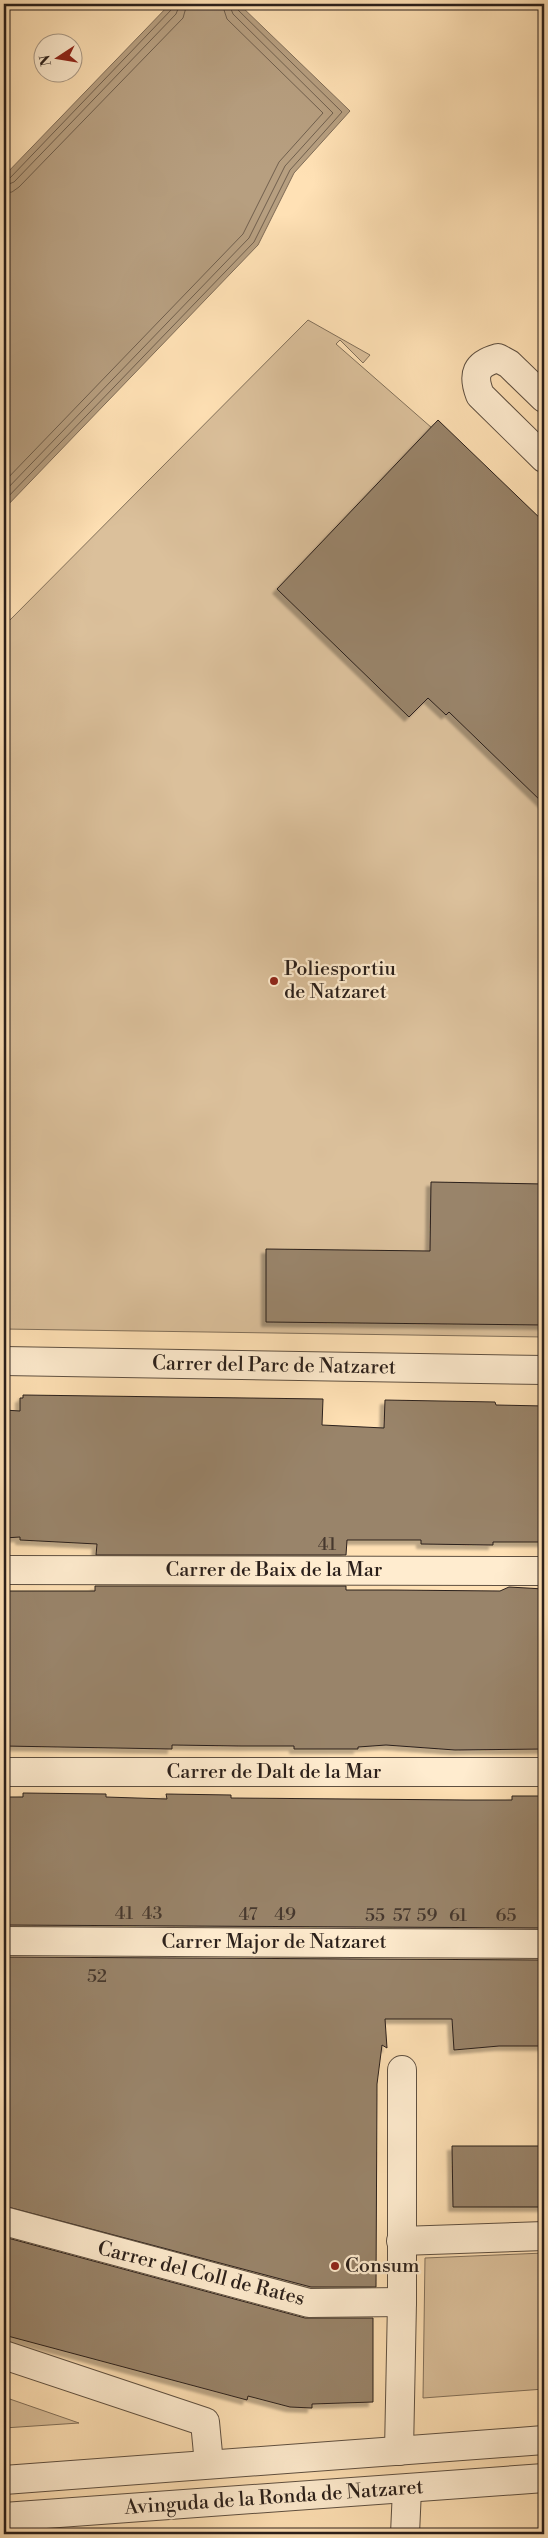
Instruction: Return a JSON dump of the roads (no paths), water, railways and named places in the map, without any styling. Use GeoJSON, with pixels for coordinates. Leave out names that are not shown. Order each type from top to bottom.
{"type":"FeatureCollection","features":[{"type":"Feature","properties":{"kind":"street"},"geometry":{"type":"LineString","coordinates":[[544,398],[509,364],[498,358],[487,361],[478,369],[475,383],[480,395],[544,458]]}},
{"type":"Feature","properties":{"kind":"street","name":"Carrer del Parc de Natzaret"},"geometry":{"type":"LineString","coordinates":[[4,1361],[544,1370]]}},
{"type":"Feature","properties":{"kind":"street","name":"Carrer de Baix de la Mar"},"geometry":{"type":"LineString","coordinates":[[4,1570],[544,1571]]}},
{"type":"Feature","properties":{"kind":"street","name":"Carrer de Dalt de la Mar"},"geometry":{"type":"LineString","coordinates":[[4,1772],[544,1772]]}},
{"type":"Feature","properties":{"kind":"street","name":"Carrer Major de Natzaret"},"geometry":{"type":"LineString","coordinates":[[4,1940],[544,1944]]}},
{"type":"Feature","properties":{"kind":"street"},"geometry":{"type":"LineString","coordinates":[[399,2451],[402,2302],[402,2070]]}},
{"type":"Feature","properties":{"kind":"street","name":"Carrer del Coll de Rates"},"geometry":{"type":"LineString","coordinates":[[4,2221],[309,2303],[402,2302]]}},
{"type":"Feature","properties":{"kind":"street"},"geometry":{"type":"LineString","coordinates":[[401,2241],[544,2236]]}},
{"type":"Feature","properties":{"kind":"street","name":"Avinguda de la Ronda de Natzaret"},"geometry":{"type":"LineString","coordinates":[[4,2355],[205,2422],[209,2464]]}},
{"type":"Feature","properties":{"kind":"street","name":"Avinguda de la Ronda de Natzaret"},"geometry":{"type":"LineString","coordinates":[[4,2480],[544,2440]]}},
{"type":"Feature","properties":{"kind":"street","name":"Avinguda de la Ronda de Natzaret"},"geometry":{"type":"LineString","coordinates":[[4,2517],[544,2478]]}},
{"type":"Feature","properties":{"kind":"street"},"geometry":{"type":"LineString","coordinates":[[405,2534],[407,2488]]}},
{"type":"Feature","properties":{"kind":"water"},"geometry":{"type":"Polygon","coordinates":[[[170,4],[239,4],[350,111],[294,173],[258,245],[4,509],[4,176],[170,4]]]}},
{"type":"Feature","properties":{"kind":"place","name":"Poliesportiu de Natzaret"},"geometry":{"type":"Point","coordinates":[274,981]}},
{"type":"Feature","properties":{"kind":"place","name":"Consum"},"geometry":{"type":"Point","coordinates":[335,2266]}}]}
